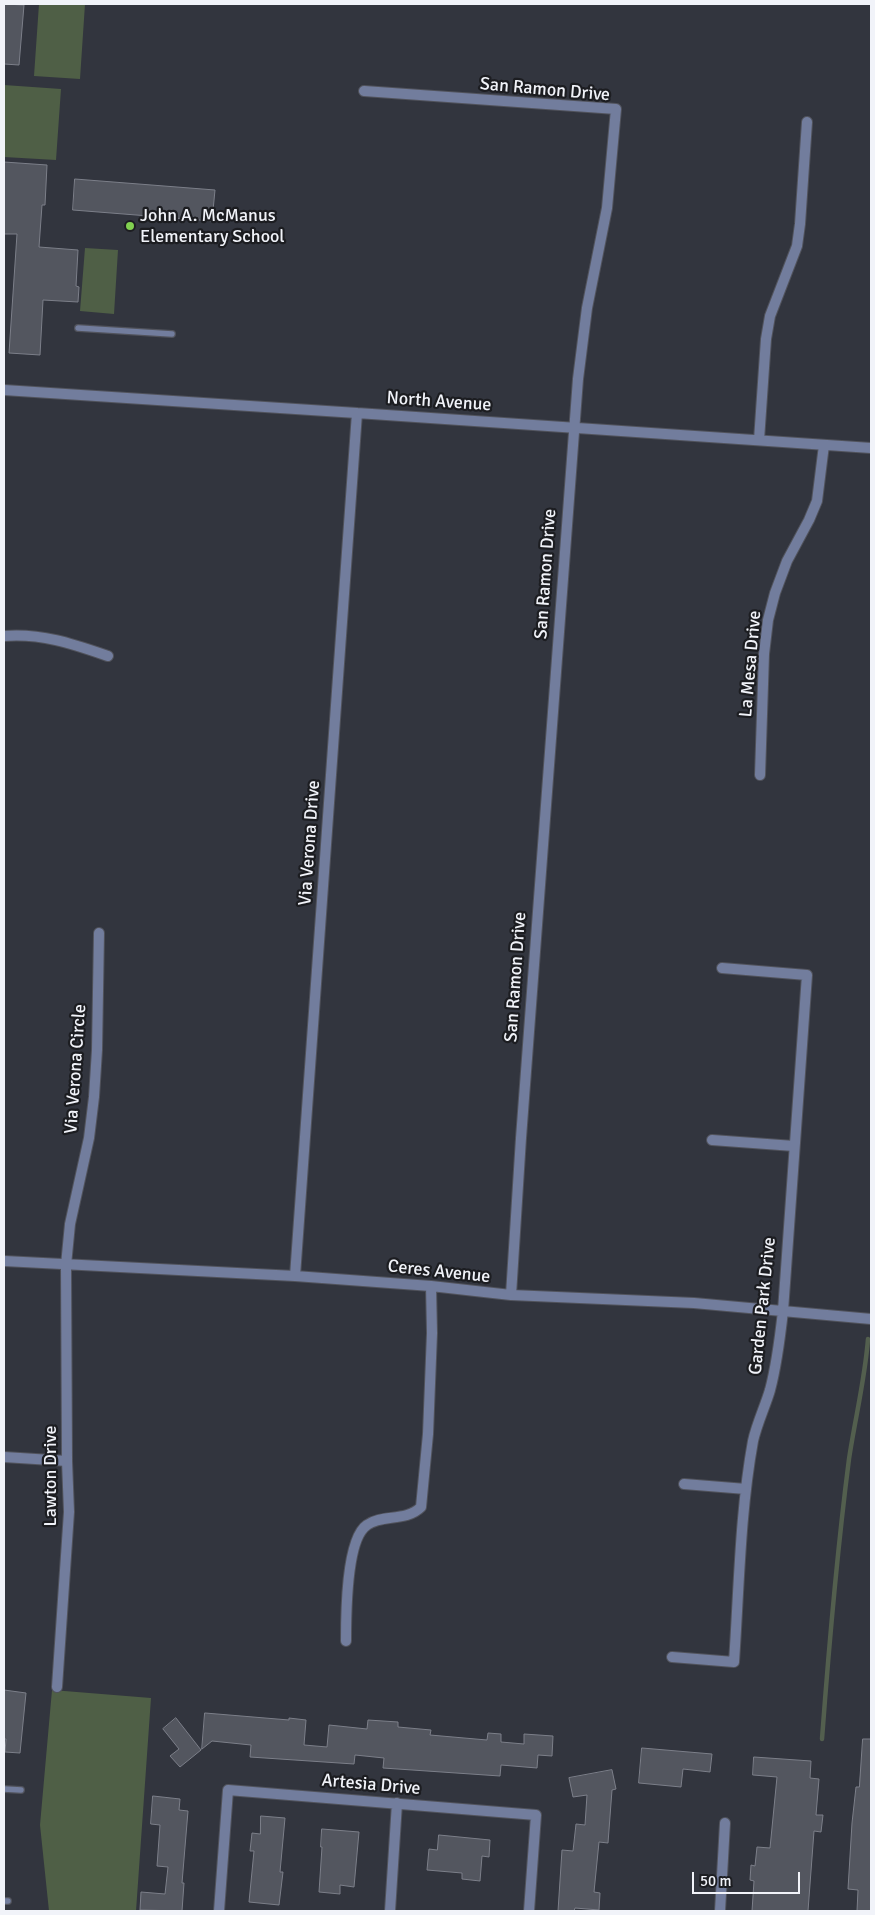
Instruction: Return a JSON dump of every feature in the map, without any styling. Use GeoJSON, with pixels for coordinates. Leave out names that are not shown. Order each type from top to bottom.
{"type":"FeatureCollection","features":[{"type":"Feature","properties":{"kind":"street","name":"San Ramon Drive"},"geometry":{"type":"LineString","coordinates":[[364,92],[616,109],[608,208],[581,344],[511,1296]]}},
{"type":"Feature","properties":{"kind":"street"},"geometry":{"type":"LineString","coordinates":[[758,440],[766,339],[770,316],[797,246],[807,122]]}},
{"type":"Feature","properties":{"kind":"street","name":"North Avenue"},"geometry":{"type":"LineString","coordinates":[[4,390],[871,448]]}},
{"type":"Feature","properties":{"kind":"street","name":"Via Verona Drive"},"geometry":{"type":"LineString","coordinates":[[295,1276],[356,413]]}},
{"type":"Feature","properties":{"kind":"street","name":"La Mesa Drive"},"geometry":{"type":"LineString","coordinates":[[760,775],[764,654],[768,620],[775,593],[787,562],[817,501],[824,445]]}},
{"type":"Feature","properties":{"kind":"street"},"geometry":{"type":"LineString","coordinates":[[4,636],[20,635],[55,639],[108,656]]}},
{"type":"Feature","properties":{"kind":"street","name":"Via Verona Circle"},"geometry":{"type":"LineString","coordinates":[[66,1265],[70,1224],[89,1138],[94,1097],[97,1050],[99,933]]}},
{"type":"Feature","properties":{"kind":"street","name":"Garden Park Drive"},"geometry":{"type":"LineString","coordinates":[[672,1657],[734,1662],[746,1489],[754,1440],[760,1416],[770,1391],[778,1357],[783,1311],[807,975],[722,968]]}},
{"type":"Feature","properties":{"kind":"street"},"geometry":{"type":"LineString","coordinates":[[712,1140],[794,1146]]}},
{"type":"Feature","properties":{"kind":"street","name":"Ceres Avenue"},"geometry":{"type":"LineString","coordinates":[[4,1261],[295,1276],[431,1286],[511,1296],[694,1303],[871,1319]]}},
{"type":"Feature","properties":{"kind":"street","name":"Lawton Drive"},"geometry":{"type":"LineString","coordinates":[[57,1686],[69,1512],[66,1265]]}},
{"type":"Feature","properties":{"kind":"street"},"geometry":{"type":"LineString","coordinates":[[346,1641],[351,1564],[355,1542],[361,1530],[367,1524],[414,1514],[421,1507],[428,1434],[432,1333],[431,1286]]}},
{"type":"Feature","properties":{"kind":"street"},"geometry":{"type":"LineString","coordinates":[[4,1458],[67,1461]]}},
{"type":"Feature","properties":{"kind":"street"},"geometry":{"type":"LineString","coordinates":[[684,1484],[746,1489]]}},
{"type":"Feature","properties":{"kind":"street","name":"Artesia Drive"},"geometry":{"type":"LineString","coordinates":[[219,1911],[228,1790],[536,1815],[528,1911]]}},
{"type":"Feature","properties":{"kind":"street"},"geometry":{"type":"LineString","coordinates":[[390,1911],[398,1803]]}},
{"type":"Feature","properties":{"kind":"street"},"geometry":{"type":"LineString","coordinates":[[720,1911],[726,1823]]}},
{"type":"Feature","properties":{"kind":"lane"},"geometry":{"type":"LineString","coordinates":[[78,328],[172,334]]}},
{"type":"Feature","properties":{"kind":"lane"},"geometry":{"type":"LineString","coordinates":[[4,1789],[21,1790]]}},
{"type":"Feature","properties":{"kind":"green space"},"geometry":{"type":"Polygon","coordinates":[[[39,4],[85,4],[80,79],[34,76],[39,4]]]}},
{"type":"Feature","properties":{"kind":"green space"},"geometry":{"type":"Polygon","coordinates":[[[4,85],[61,89],[56,160],[4,157],[4,85]]]}},
{"type":"Feature","properties":{"kind":"green space"},"geometry":{"type":"Polygon","coordinates":[[[85,248],[118,250],[114,314],[80,311],[85,248]]]}},
{"type":"Feature","properties":{"kind":"green space"},"geometry":{"type":"Polygon","coordinates":[[[52,1690],[151,1698],[136,1911],[49,1911],[40,1825],[52,1690]]]}},
{"type":"Feature","properties":{"kind":"building"},"geometry":{"type":"Polygon","coordinates":[[[4,4],[24,5],[19,65],[4,64],[4,4]]]}},
{"type":"Feature","properties":{"kind":"building"},"geometry":{"type":"Polygon","coordinates":[[[4,162],[47,165],[45,205],[42,205],[39,247],[78,250],[76,286],[79,287],[78,302],[43,300],[40,355],[9,353],[17,234],[4,234],[4,162]]]}},
{"type":"Feature","properties":{"kind":"building"},"geometry":{"type":"Polygon","coordinates":[[[75,179],[215,190],[212,221],[73,210],[75,179]]]}},
{"type":"Feature","properties":{"kind":"building"},"geometry":{"type":"Polygon","coordinates":[[[4,1690],[26,1693],[20,1753],[5,1752],[4,1690]]]}},
{"type":"Feature","properties":{"kind":"building"},"geometry":{"type":"Polygon","coordinates":[[[205,1713],[306,1720],[304,1745],[327,1747],[329,1725],[367,1729],[368,1720],[398,1722],[398,1727],[431,1730],[430,1735],[487,1740],[488,1733],[501,1734],[501,1742],[524,1744],[524,1734],[553,1736],[552,1756],[538,1755],[537,1768],[501,1765],[500,1776],[383,1768],[384,1758],[355,1755],[354,1764],[250,1757],[251,1745],[212,1741],[202,1749],[205,1713]]]}},
{"type":"Feature","properties":{"kind":"building"},"geometry":{"type":"Polygon","coordinates":[[[176,1718],[201,1750],[180,1767],[170,1756],[179,1749],[163,1729],[176,1718]]]}},
{"type":"Feature","properties":{"kind":"building"},"geometry":{"type":"Polygon","coordinates":[[[863,1739],[871,1739],[871,1911],[857,1911],[858,1890],[848,1889],[852,1823],[856,1787],[859,1787],[863,1739]]]}},
{"type":"Feature","properties":{"kind":"building"},"geometry":{"type":"Polygon","coordinates":[[[642,1748],[712,1754],[710,1772],[683,1769],[681,1787],[639,1783],[642,1748]]]}},
{"type":"Feature","properties":{"kind":"building"},"geometry":{"type":"Polygon","coordinates":[[[754,1757],[811,1761],[810,1778],[819,1779],[816,1815],[823,1815],[821,1832],[814,1831],[808,1911],[752,1911],[754,1881],[750,1880],[751,1865],[755,1866],[757,1847],[770,1848],[777,1777],[753,1775],[754,1757]]]}},
{"type":"Feature","properties":{"kind":"building"},"geometry":{"type":"Polygon","coordinates":[[[612,1770],[616,1789],[612,1790],[608,1843],[599,1842],[594,1892],[600,1893],[599,1910],[575,1908],[574,1911],[558,1911],[562,1850],[573,1851],[576,1824],[585,1825],[587,1795],[573,1797],[569,1778],[612,1770]]]}},
{"type":"Feature","properties":{"kind":"building"},"geometry":{"type":"Polygon","coordinates":[[[153,1796],[180,1799],[179,1810],[188,1811],[182,1883],[184,1883],[182,1911],[140,1910],[141,1892],[165,1894],[168,1867],[157,1866],[160,1825],[151,1824],[153,1796]]]}},
{"type":"Feature","properties":{"kind":"building"},"geometry":{"type":"Polygon","coordinates":[[[261,1816],[285,1818],[280,1872],[283,1872],[279,1905],[249,1902],[254,1851],[250,1851],[252,1833],[260,1834],[261,1816]]]}},
{"type":"Feature","properties":{"kind":"building"},"geometry":{"type":"Polygon","coordinates":[[[322,1829],[359,1832],[354,1887],[340,1885],[340,1894],[319,1892],[322,1829]]]}},
{"type":"Feature","properties":{"kind":"building"},"geometry":{"type":"Polygon","coordinates":[[[439,1835],[490,1840],[489,1857],[482,1856],[480,1881],[462,1879],[462,1873],[427,1870],[429,1849],[437,1850],[439,1835]]]}},
{"type":"Feature","properties":{"kind":"waterway"},"geometry":{"type":"LineString","coordinates":[[822,1739],[849,1459],[865,1369],[868,1339]]}},
{"type":"Feature","properties":{"kind":"place","name":"John A. McManus Elementary School"},"geometry":{"type":"Point","coordinates":[130,226]}}]}
